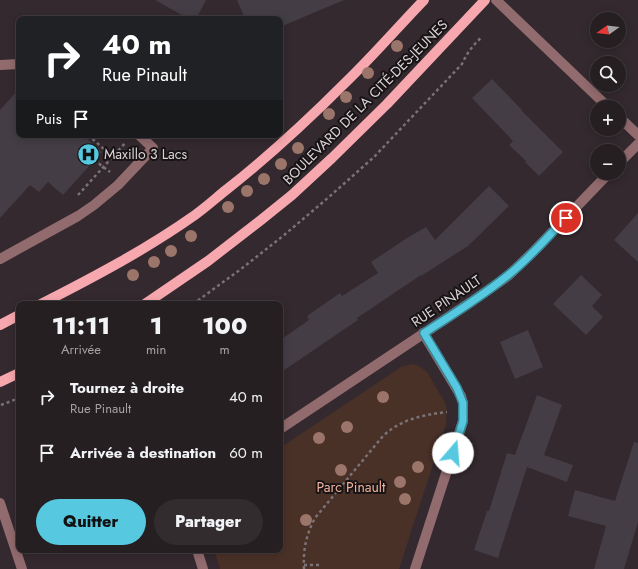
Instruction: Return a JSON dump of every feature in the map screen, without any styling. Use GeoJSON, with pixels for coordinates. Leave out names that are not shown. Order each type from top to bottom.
{"type":"FeatureCollection","features":[{"type":"Feature","properties":{"kind":"main road","name":"BOULEVARD DE LA CITÉ-DES-JEUNES"},"geometry":{"type":"LineString","coordinates":[[47,301],[142,250],[171,232],[197,214],[251,171],[346,83],[424,0]]}},
{"type":"Feature","properties":{"kind":"main road","name":"BOULEVARD DE LA CITÉ-DES-JEUNES"},"geometry":{"type":"LineString","coordinates":[[148,301],[214,256],[292,195],[370,120],[485,0]]}},
{"type":"Feature","properties":{"kind":"main road"},"geometry":{"type":"LineString","coordinates":[[0,325],[16,317]]}},
{"type":"Feature","properties":{"kind":"main road"},"geometry":{"type":"LineString","coordinates":[[0,382],[16,374]]}},
{"type":"Feature","properties":{"kind":"street"},"geometry":{"type":"LineString","coordinates":[[496,0],[601,100]]}},
{"type":"Feature","properties":{"kind":"street"},"geometry":{"type":"LineString","coordinates":[[0,65],[16,64]]}},
{"type":"Feature","properties":{"kind":"street"},"geometry":{"type":"LineString","coordinates":[[626,124],[638,135]]}},
{"type":"Feature","properties":{"kind":"street"},"geometry":{"type":"LineString","coordinates":[[0,259],[78,216],[118,185],[153,148],[142,138]]}},
{"type":"Feature","properties":{"kind":"street"},"geometry":{"type":"LineString","coordinates":[[626,156],[638,144]]}},
{"type":"Feature","properties":{"kind":"street","name":"RUE PINAULT"},"geometry":{"type":"LineString","coordinates":[[283,427],[508,276],[602,180]]}},
{"type":"Feature","properties":{"kind":"street"},"geometry":{"type":"LineString","coordinates":[[415,569],[463,421],[463,403],[461,396],[424,333]]}},
{"type":"Feature","properties":{"kind":"street"},"geometry":{"type":"LineString","coordinates":[[0,503],[16,551]]}},
{"type":"Feature","properties":{"kind":"street"},"geometry":{"type":"LineString","coordinates":[[17,553],[22,569]]}},
{"type":"Feature","properties":{"kind":"street"},"geometry":{"type":"LineString","coordinates":[[198,553],[203,569]]}},
{"type":"Feature","properties":{"kind":"path"},"geometry":{"type":"LineString","coordinates":[[197,301],[283,236],[374,158],[462,64],[468,52],[482,37]]}},
{"type":"Feature","properties":{"kind":"path"},"geometry":{"type":"LineString","coordinates":[[91,138],[113,157]]}},
{"type":"Feature","properties":{"kind":"path"},"geometry":{"type":"LineString","coordinates":[[77,196],[124,144]]}},
{"type":"Feature","properties":{"kind":"path"},"geometry":{"type":"LineString","coordinates":[[94,160],[103,167]]}},
{"type":"Feature","properties":{"kind":"path"},"geometry":{"type":"LineString","coordinates":[[1,405],[16,399]]}},
{"type":"Feature","properties":{"kind":"path"},"geometry":{"type":"LineString","coordinates":[[320,565],[304,567],[302,556],[310,526],[365,454],[390,429],[397,425],[426,414],[447,412]]}},
{"type":"Feature","properties":{"kind":"green space","name":"Parc Pinault"},"geometry":{"type":"Polygon","coordinates":[[[414,364],[427,372],[444,401],[446,410],[446,424],[399,569],[220,569],[215,553],[283,553],[283,446],[401,367],[414,364]]]}},
{"type":"Feature","properties":{"kind":"building"},"geometry":{"type":"Polygon","coordinates":[[[155,0],[206,0],[198,16],[184,16],[155,0]]]}},
{"type":"Feature","properties":{"kind":"building"},"geometry":{"type":"Polygon","coordinates":[[[237,0],[344,0],[283,26],[283,16],[244,16],[237,0]]]}},
{"type":"Feature","properties":{"kind":"building"},"geometry":{"type":"Polygon","coordinates":[[[492,79],[563,152],[539,176],[509,145],[513,141],[472,98],[492,79]]]}},
{"type":"Feature","properties":{"kind":"building"},"geometry":{"type":"Polygon","coordinates":[[[16,92],[16,138],[86,138],[102,152],[63,195],[48,182],[39,192],[30,185],[0,218],[0,110],[16,92]]]}},
{"type":"Feature","properties":{"kind":"building"},"geometry":{"type":"Polygon","coordinates":[[[489,186],[509,206],[468,246],[421,275],[357,318],[358,320],[283,371],[283,338],[309,320],[307,316],[340,293],[342,296],[378,273],[371,262],[407,238],[426,227],[435,240],[489,186]]]}},
{"type":"Feature","properties":{"kind":"building"},"geometry":{"type":"Polygon","coordinates":[[[638,213],[638,262],[614,240],[638,213]]]}},
{"type":"Feature","properties":{"kind":"building"},"geometry":{"type":"Polygon","coordinates":[[[581,275],[602,295],[592,306],[603,317],[586,335],[553,304],[581,275]]]}},
{"type":"Feature","properties":{"kind":"building"},"geometry":{"type":"Polygon","coordinates":[[[528,330],[543,367],[515,379],[500,342],[528,330]]]}},
{"type":"Feature","properties":{"kind":"building"},"geometry":{"type":"Polygon","coordinates":[[[537,395],[562,405],[544,455],[573,465],[567,482],[527,467],[498,558],[474,550],[487,511],[489,511],[507,453],[515,455],[537,395]]]}},
{"type":"Feature","properties":{"kind":"building"},"geometry":{"type":"Polygon","coordinates":[[[634,442],[638,443],[638,522],[624,569],[594,569],[606,526],[568,516],[575,490],[615,501],[634,442]]]}},
{"type":"Feature","properties":{"kind":"place","name":"Maxillo 3 Lacs"},"geometry":{"type":"Point","coordinates":[89,154]}},
{"type":"Feature","properties":{"kind":"route"},"geometry":{"type":"LineString","coordinates":[[453,453],[463,421],[463,403],[457,388],[424,333],[508,276],[566,218]]}}]}
